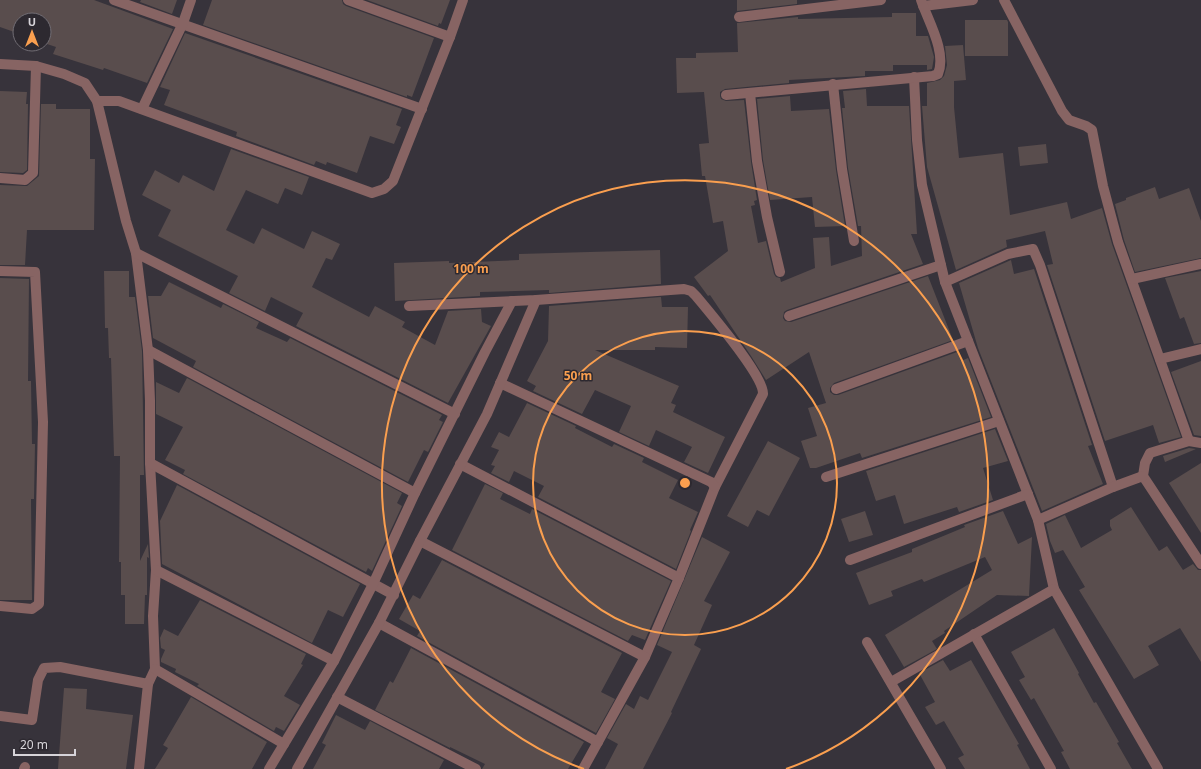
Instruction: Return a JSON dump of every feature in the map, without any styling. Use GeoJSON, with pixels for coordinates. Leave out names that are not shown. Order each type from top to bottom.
{"type":"FeatureCollection","features":[{"type":"Feature","properties":{"kind":"street"},"geometry":{"type":"LineString","coordinates":[[114,0],[422,109]]}},
{"type":"Feature","properties":{"kind":"street"},"geometry":{"type":"LineString","coordinates":[[142,109],[183,24],[191,0]]}},
{"type":"Feature","properties":{"kind":"street"},"geometry":{"type":"LineString","coordinates":[[348,0],[450,37]]}},
{"type":"Feature","properties":{"kind":"street"},"geometry":{"type":"LineString","coordinates":[[97,101],[119,101],[372,193],[384,189],[392,181],[422,109],[463,0]]}},
{"type":"Feature","properties":{"kind":"street"},"geometry":{"type":"LineString","coordinates":[[739,17],[881,0]]}},
{"type":"Feature","properties":{"kind":"street"},"geometry":{"type":"LineString","coordinates":[[726,95],[933,76],[938,74],[940,68],[939,48],[922,3],[973,0]]}},
{"type":"Feature","properties":{"kind":"street"},"geometry":{"type":"LineString","coordinates":[[1004,0],[1062,111],[1070,120],[1092,130],[1102,186],[1118,242],[1189,441]]}},
{"type":"Feature","properties":{"kind":"street"},"geometry":{"type":"LineString","coordinates":[[0,64],[36,66],[64,74],[85,84],[97,101],[126,221],[136,253],[148,350],[150,463],[156,570],[153,616],[155,669],[148,684],[141,768]]}},
{"type":"Feature","properties":{"kind":"street"},"geometry":{"type":"LineString","coordinates":[[0,178],[25,180],[33,173],[36,66]]}},
{"type":"Feature","properties":{"kind":"street"},"geometry":{"type":"LineString","coordinates":[[914,77],[917,140],[922,185],[945,282],[1038,520],[1054,589],[1158,769]]}},
{"type":"Feature","properties":{"kind":"street"},"geometry":{"type":"LineString","coordinates":[[833,84],[842,169],[854,241]]}},
{"type":"Feature","properties":{"kind":"street"},"geometry":{"type":"LineString","coordinates":[[750,93],[758,161],[766,210],[780,272]]}},
{"type":"Feature","properties":{"kind":"street"},"geometry":{"type":"LineString","coordinates":[[945,282],[1008,254],[1033,249],[1043,273],[1113,487]]}},
{"type":"Feature","properties":{"kind":"street"},"geometry":{"type":"LineString","coordinates":[[136,253],[455,414]]}},
{"type":"Feature","properties":{"kind":"street"},"geometry":{"type":"LineString","coordinates":[[1132,279],[1201,264]]}},
{"type":"Feature","properties":{"kind":"street"},"geometry":{"type":"LineString","coordinates":[[789,316],[941,266]]}},
{"type":"Feature","properties":{"kind":"street"},"geometry":{"type":"LineString","coordinates":[[0,271],[35,272],[43,422],[39,604],[32,609],[0,606]]}},
{"type":"Feature","properties":{"kind":"street"},"geometry":{"type":"LineString","coordinates":[[409,306],[536,300],[684,289],[691,291],[696,296],[753,369],[763,390],[763,394],[715,487],[679,578],[645,657],[583,769]]}},
{"type":"Feature","properties":{"kind":"street"},"geometry":{"type":"LineString","coordinates":[[297,769],[394,595],[420,541],[487,414],[536,300]]}},
{"type":"Feature","properties":{"kind":"street"},"geometry":{"type":"LineString","coordinates":[[269,769],[334,661],[373,584],[415,493],[512,301]]}},
{"type":"Feature","properties":{"kind":"street"},"geometry":{"type":"LineString","coordinates":[[836,389],[968,341]]}},
{"type":"Feature","properties":{"kind":"street"},"geometry":{"type":"LineString","coordinates":[[1160,359],[1201,349]]}},
{"type":"Feature","properties":{"kind":"street"},"geometry":{"type":"LineString","coordinates":[[148,350],[415,493]]}},
{"type":"Feature","properties":{"kind":"street"},"geometry":{"type":"LineString","coordinates":[[500,383],[711,482],[715,487]]}},
{"type":"Feature","properties":{"kind":"street"},"geometry":{"type":"LineString","coordinates":[[826,477],[999,421]]}},
{"type":"Feature","properties":{"kind":"street"},"geometry":{"type":"LineString","coordinates":[[1201,443],[1189,441],[1150,453],[1145,462],[1143,476],[1201,564]]}},
{"type":"Feature","properties":{"kind":"street"},"geometry":{"type":"LineString","coordinates":[[150,463],[394,595]]}},
{"type":"Feature","properties":{"kind":"street"},"geometry":{"type":"LineString","coordinates":[[460,464],[679,578]]}},
{"type":"Feature","properties":{"kind":"street"},"geometry":{"type":"LineString","coordinates":[[1038,520],[1113,487],[1143,476]]}},
{"type":"Feature","properties":{"kind":"street"},"geometry":{"type":"LineString","coordinates":[[850,560],[1028,494]]}},
{"type":"Feature","properties":{"kind":"street"},"geometry":{"type":"LineString","coordinates":[[420,541],[645,657]]}},
{"type":"Feature","properties":{"kind":"street"},"geometry":{"type":"LineString","coordinates":[[156,570],[334,661]]}},
{"type":"Feature","properties":{"kind":"street"},"geometry":{"type":"LineString","coordinates":[[891,682],[1054,589]]}},
{"type":"Feature","properties":{"kind":"street"},"geometry":{"type":"LineString","coordinates":[[379,623],[598,742]]}},
{"type":"Feature","properties":{"kind":"street"},"geometry":{"type":"LineString","coordinates":[[974,634],[1051,769]]}},
{"type":"Feature","properties":{"kind":"street"},"geometry":{"type":"LineString","coordinates":[[867,642],[942,769]]}},
{"type":"Feature","properties":{"kind":"street"},"geometry":{"type":"LineString","coordinates":[[0,716],[32,720],[38,680],[44,668],[60,667],[148,684]]}},
{"type":"Feature","properties":{"kind":"street"},"geometry":{"type":"LineString","coordinates":[[155,669],[284,744]]}},
{"type":"Feature","properties":{"kind":"street"},"geometry":{"type":"LineString","coordinates":[[337,697],[476,769]]}},
{"type":"Feature","properties":{"kind":"building"},"geometry":{"type":"Polygon","coordinates":[[[0,0],[94,0],[173,29],[147,83],[104,68],[103,70],[53,54],[56,47],[52,46],[52,12],[12,12],[12,31],[0,27],[0,0]]]}},
{"type":"Feature","properties":{"kind":"building"},"geometry":{"type":"Polygon","coordinates":[[[141,0],[177,0],[172,14],[140,2],[141,0]]]}},
{"type":"Feature","properties":{"kind":"building"},"geometry":{"type":"Polygon","coordinates":[[[212,0],[342,0],[343,4],[346,6],[434,38],[412,97],[407,95],[407,97],[203,25],[212,0]]]}},
{"type":"Feature","properties":{"kind":"building"},"geometry":{"type":"Polygon","coordinates":[[[367,0],[450,0],[441,24],[439,23],[438,26],[367,0]]]}},
{"type":"Feature","properties":{"kind":"building"},"geometry":{"type":"Polygon","coordinates":[[[737,0],[797,0],[797,4],[737,11],[737,0]]]}},
{"type":"Feature","properties":{"kind":"building"},"geometry":{"type":"Polygon","coordinates":[[[892,13],[916,13],[916,36],[928,36],[934,57],[932,69],[927,70],[927,65],[893,65],[893,71],[865,71],[865,76],[789,80],[789,83],[725,89],[720,92],[720,96],[721,99],[726,101],[744,100],[757,200],[754,201],[755,205],[751,206],[758,243],[766,241],[774,274],[776,277],[780,278],[781,282],[815,268],[813,238],[829,237],[831,266],[862,256],[861,226],[858,226],[848,168],[842,108],[845,108],[843,91],[866,89],[867,106],[909,106],[917,234],[911,234],[923,264],[787,310],[784,312],[783,318],[785,321],[791,322],[928,276],[953,340],[834,383],[830,388],[830,392],[834,395],[838,395],[957,352],[961,361],[968,358],[991,417],[862,458],[860,453],[816,468],[810,468],[801,441],[817,436],[808,408],[826,403],[809,352],[766,380],[710,295],[708,296],[694,277],[728,251],[723,221],[713,223],[705,176],[702,176],[699,144],[709,143],[704,92],[677,93],[676,58],[696,58],[696,53],[738,52],[737,23],[798,17],[798,19],[892,17],[892,13]]]}},
{"type":"Feature","properties":{"kind":"building"},"geometry":{"type":"Polygon","coordinates":[[[965,20],[1007,20],[1008,56],[965,56],[965,20]]]}},
{"type":"Feature","properties":{"kind":"building"},"geometry":{"type":"Polygon","coordinates":[[[185,33],[402,109],[396,125],[401,127],[394,144],[370,136],[357,173],[327,162],[326,165],[316,161],[314,165],[236,136],[237,132],[164,105],[170,90],[160,87],[185,33]]]}},
{"type":"Feature","properties":{"kind":"building"},"geometry":{"type":"Polygon","coordinates":[[[963,45],[966,80],[954,81],[954,107],[959,158],[1003,153],[1010,215],[1067,202],[1071,219],[1102,208],[1112,244],[1181,437],[1159,443],[1153,425],[1105,441],[1047,265],[1053,264],[1045,231],[1006,240],[1007,247],[956,270],[927,167],[922,106],[927,106],[927,83],[940,80],[944,76],[947,65],[945,46],[963,45]]]}},
{"type":"Feature","properties":{"kind":"building"},"geometry":{"type":"Polygon","coordinates":[[[0,91],[27,92],[27,170],[23,173],[0,172],[0,91]]]}},
{"type":"Feature","properties":{"kind":"building"},"geometry":{"type":"Polygon","coordinates":[[[790,96],[791,111],[829,109],[836,170],[845,226],[815,227],[812,197],[770,200],[763,160],[757,99],[790,96]]]}},
{"type":"Feature","properties":{"kind":"building"},"geometry":{"type":"Polygon","coordinates":[[[41,104],[56,104],[56,109],[90,109],[90,159],[95,159],[94,230],[27,230],[25,265],[0,265],[0,185],[27,186],[39,176],[41,104]]]}},
{"type":"Feature","properties":{"kind":"building"},"geometry":{"type":"Polygon","coordinates":[[[1046,144],[1048,163],[1020,166],[1018,147],[1046,144]]]}},
{"type":"Feature","properties":{"kind":"building"},"geometry":{"type":"Polygon","coordinates":[[[231,149],[309,177],[302,195],[285,188],[278,204],[246,190],[226,230],[254,244],[262,228],[304,249],[312,231],[340,244],[332,260],[326,258],[312,287],[369,317],[375,306],[405,322],[402,327],[435,345],[448,311],[481,309],[482,322],[491,326],[448,403],[296,326],[303,313],[271,297],[265,311],[229,293],[238,276],[158,236],[171,210],[142,195],[155,170],[179,183],[183,175],[214,191],[231,149]]]}},
{"type":"Feature","properties":{"kind":"building"},"geometry":{"type":"Polygon","coordinates":[[[1155,187],[1159,199],[1189,188],[1201,221],[1201,258],[1135,272],[1124,240],[1115,204],[1126,200],[1126,198],[1155,187]]]}},
{"type":"Feature","properties":{"kind":"building"},"geometry":{"type":"Polygon","coordinates":[[[660,250],[661,284],[549,293],[549,290],[480,292],[480,296],[395,301],[394,263],[449,261],[449,263],[519,260],[519,254],[660,250]]]}},
{"type":"Feature","properties":{"kind":"building"},"geometry":{"type":"Polygon","coordinates":[[[1011,260],[1014,274],[1034,269],[1092,445],[1088,446],[1103,484],[1042,511],[978,348],[959,283],[1011,260]]]}},
{"type":"Feature","properties":{"kind":"building"},"geometry":{"type":"Polygon","coordinates":[[[104,271],[129,271],[129,297],[135,297],[142,351],[144,475],[140,475],[140,561],[148,544],[149,558],[147,557],[147,595],[145,595],[144,624],[125,624],[125,595],[121,595],[121,562],[119,562],[120,456],[114,456],[111,358],[109,358],[108,328],[105,328],[104,271]]]}},
{"type":"Feature","properties":{"kind":"building"},"geometry":{"type":"Polygon","coordinates":[[[1201,271],[1201,343],[1194,344],[1184,317],[1180,319],[1165,278],[1201,271]]]}},
{"type":"Feature","properties":{"kind":"building"},"geometry":{"type":"Polygon","coordinates":[[[0,278],[29,279],[28,381],[31,381],[32,444],[35,444],[34,499],[31,499],[32,600],[0,600],[0,278]]]}},
{"type":"Feature","properties":{"kind":"building"},"geometry":{"type":"Polygon","coordinates":[[[169,282],[221,308],[223,304],[259,322],[256,328],[287,342],[290,338],[442,415],[439,420],[443,422],[428,452],[424,450],[408,482],[193,367],[196,361],[153,338],[148,296],[161,296],[169,282]]]}},
{"type":"Feature","properties":{"kind":"building"},"geometry":{"type":"Polygon","coordinates":[[[661,297],[662,307],[688,307],[687,348],[655,347],[655,350],[595,350],[679,386],[671,403],[676,405],[673,412],[725,437],[708,473],[684,462],[692,447],[656,430],[649,446],[619,432],[631,406],[595,390],[582,414],[533,391],[536,386],[527,381],[548,341],[549,306],[661,297]]]}},
{"type":"Feature","properties":{"kind":"building"},"geometry":{"type":"Polygon","coordinates":[[[1201,361],[1201,436],[1194,435],[1171,372],[1201,361]]]}},
{"type":"Feature","properties":{"kind":"building"},"geometry":{"type":"Polygon","coordinates":[[[187,378],[402,493],[397,503],[402,506],[372,571],[368,568],[366,572],[183,474],[185,470],[165,460],[183,427],[156,414],[156,382],[179,393],[187,378]]]}},
{"type":"Feature","properties":{"kind":"building"},"geometry":{"type":"Polygon","coordinates":[[[527,403],[576,426],[575,428],[612,447],[614,444],[644,458],[642,462],[678,480],[669,498],[698,512],[676,569],[538,497],[544,486],[514,471],[509,482],[491,473],[495,466],[491,465],[499,450],[491,447],[499,432],[509,437],[527,403]]]}},
{"type":"Feature","properties":{"kind":"building"},"geometry":{"type":"Polygon","coordinates":[[[995,429],[1008,461],[983,468],[993,500],[959,512],[957,507],[904,524],[895,495],[876,501],[866,471],[995,429]]]}},
{"type":"Feature","properties":{"kind":"building"},"geometry":{"type":"Polygon","coordinates":[[[768,441],[800,458],[769,516],[757,510],[748,527],[727,516],[768,441]]]}},
{"type":"Feature","properties":{"kind":"building"},"geometry":{"type":"Polygon","coordinates":[[[1189,448],[1196,449],[1165,462],[1163,456],[1189,448]]]}},
{"type":"Feature","properties":{"kind":"building"},"geometry":{"type":"Polygon","coordinates":[[[1201,463],[1201,533],[1169,483],[1201,463]]]}},
{"type":"Feature","properties":{"kind":"building"},"geometry":{"type":"Polygon","coordinates":[[[485,484],[503,493],[500,499],[530,514],[532,509],[671,581],[645,640],[632,635],[628,641],[452,550],[485,484]]]}},
{"type":"Feature","properties":{"kind":"building"},"geometry":{"type":"Polygon","coordinates":[[[177,485],[360,584],[343,617],[328,610],[312,643],[162,564],[160,521],[177,485]]]}},
{"type":"Feature","properties":{"kind":"building"},"geometry":{"type":"Polygon","coordinates":[[[1131,507],[1159,551],[1167,546],[1183,570],[1193,564],[1198,570],[1201,570],[1201,662],[1180,628],[1148,646],[1159,665],[1134,679],[1079,590],[1085,587],[1063,550],[1055,553],[1050,541],[1046,524],[1065,515],[1081,548],[1112,530],[1110,520],[1131,507]]]}},
{"type":"Feature","properties":{"kind":"building"},"geometry":{"type":"Polygon","coordinates":[[[865,511],[873,535],[849,542],[841,519],[865,511]]]}},
{"type":"Feature","properties":{"kind":"building"},"geometry":{"type":"Polygon","coordinates":[[[1003,511],[1018,544],[1032,537],[1029,596],[997,595],[944,631],[945,633],[932,641],[937,649],[904,667],[885,635],[992,570],[985,557],[924,582],[922,579],[891,591],[893,596],[869,605],[856,573],[912,552],[912,549],[965,527],[964,525],[1003,511]]]}},
{"type":"Feature","properties":{"kind":"building"},"geometry":{"type":"Polygon","coordinates":[[[702,537],[730,552],[704,601],[712,605],[694,645],[701,649],[671,712],[672,713],[643,769],[605,769],[618,744],[607,738],[626,704],[634,709],[640,696],[648,700],[672,652],[657,645],[702,537]]]}},
{"type":"Feature","properties":{"kind":"building"},"geometry":{"type":"Polygon","coordinates":[[[442,560],[622,653],[601,692],[615,699],[596,733],[417,636],[420,631],[399,619],[413,595],[420,599],[442,560]]]}},
{"type":"Feature","properties":{"kind":"building"},"geometry":{"type":"Polygon","coordinates":[[[200,600],[306,654],[301,664],[303,665],[284,696],[300,705],[284,731],[276,727],[274,731],[197,686],[199,684],[175,672],[176,669],[161,662],[165,650],[161,648],[160,638],[164,629],[178,636],[200,600]]]}},
{"type":"Feature","properties":{"kind":"building"},"geometry":{"type":"Polygon","coordinates":[[[1054,628],[1094,703],[1096,702],[1119,742],[1117,743],[1132,769],[1070,769],[1061,752],[1064,751],[1034,698],[1031,700],[1019,680],[1025,677],[1011,652],[1054,628]]]}},
{"type":"Feature","properties":{"kind":"building"},"geometry":{"type":"Polygon","coordinates":[[[411,648],[584,742],[568,769],[482,769],[485,764],[375,710],[390,681],[393,683],[411,648]]]}},
{"type":"Feature","properties":{"kind":"building"},"geometry":{"type":"Polygon","coordinates":[[[943,660],[950,671],[971,660],[1019,744],[1017,745],[1030,769],[965,769],[958,758],[964,755],[944,721],[936,725],[925,707],[935,702],[919,673],[943,660]]]}},
{"type":"Feature","properties":{"kind":"building"},"geometry":{"type":"Polygon","coordinates":[[[64,688],[87,689],[86,709],[133,715],[126,769],[58,769],[64,688]]]}},
{"type":"Feature","properties":{"kind":"building"},"geometry":{"type":"Polygon","coordinates":[[[191,697],[267,742],[252,769],[155,769],[168,748],[163,745],[191,697]]]}},
{"type":"Feature","properties":{"kind":"building"},"geometry":{"type":"Polygon","coordinates":[[[336,715],[365,730],[370,721],[444,760],[439,769],[313,769],[326,745],[322,743],[336,715]]]}}]}
